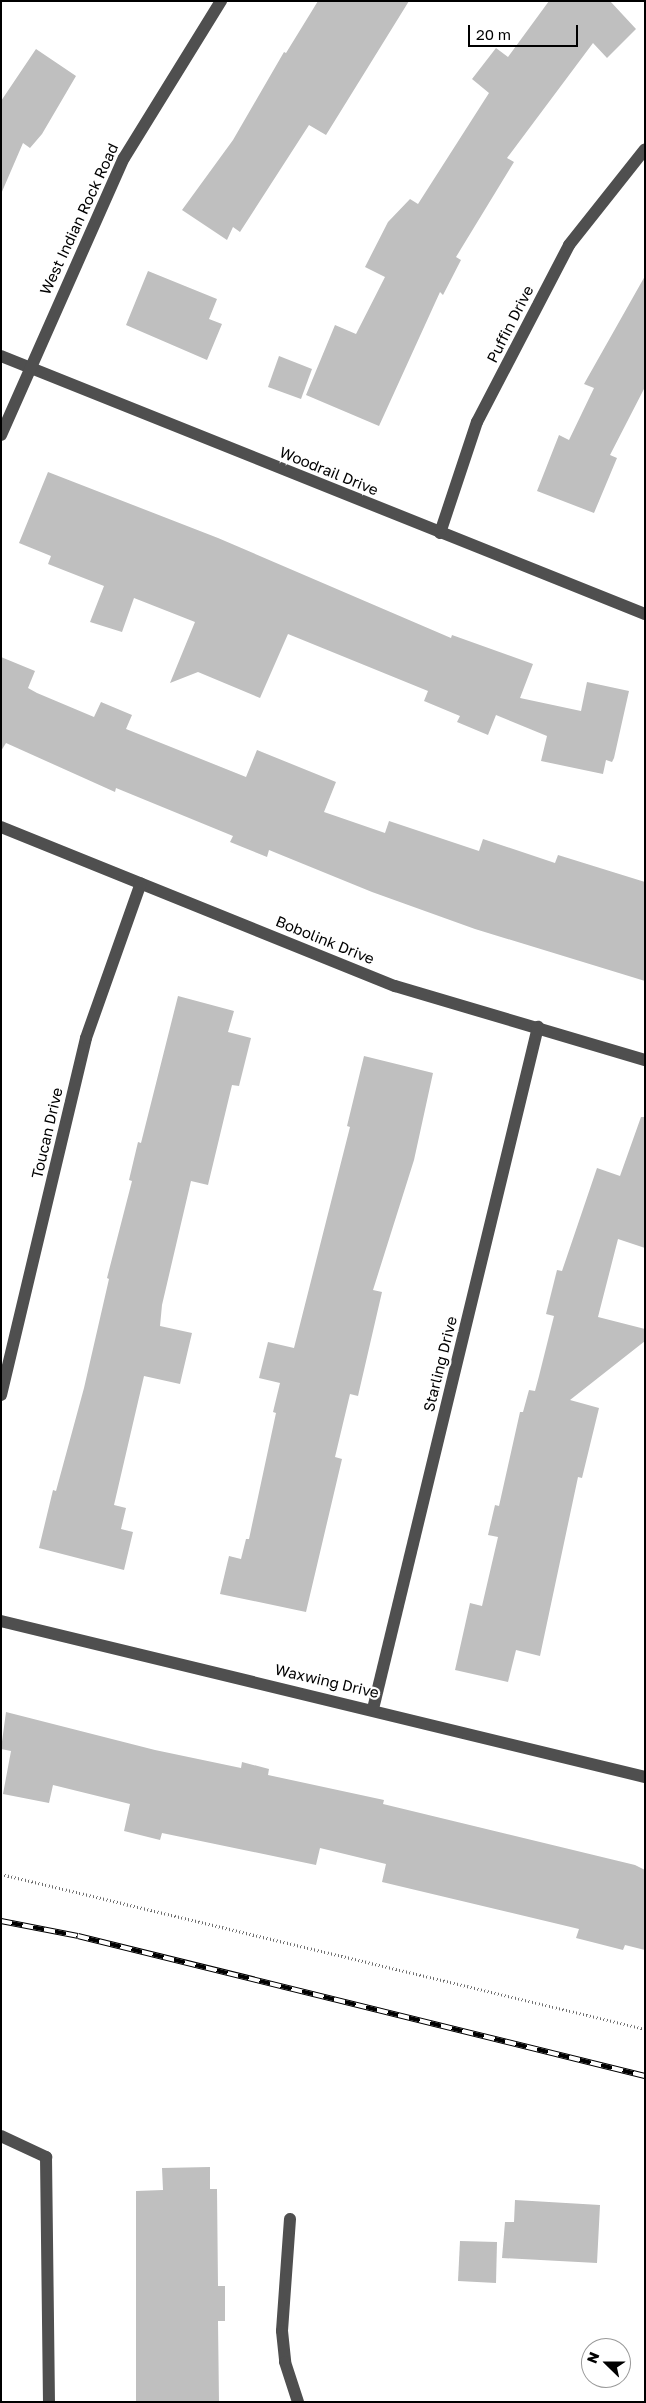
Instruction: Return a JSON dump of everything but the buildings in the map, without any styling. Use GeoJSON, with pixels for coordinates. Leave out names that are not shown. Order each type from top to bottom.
{"type":"FeatureCollection","features":[{"type":"Feature","properties":{"kind":"street","name":"West Indian Rock Road"},"geometry":{"type":"LineString","coordinates":[[1,435],[29,367],[124,158],[221,1]]}},
{"type":"Feature","properties":{"kind":"street","name":"Puffin Drive"},"geometry":{"type":"LineString","coordinates":[[440,533],[477,422],[569,245],[645,149]]}},
{"type":"Feature","properties":{"kind":"street","name":"Woodrail Drive"},"geometry":{"type":"LineString","coordinates":[[1,356],[645,614]]}},
{"type":"Feature","properties":{"kind":"street","name":"Bobolink Drive"},"geometry":{"type":"LineString","coordinates":[[1,827],[395,986],[645,1060]]}},
{"type":"Feature","properties":{"kind":"street","name":"Toucan Drive"},"geometry":{"type":"LineString","coordinates":[[1,1395],[86,1038],[140,883]]}},
{"type":"Feature","properties":{"kind":"street","name":"Starling Drive"},"geometry":{"type":"LineString","coordinates":[[373,1709],[538,1027]]}},
{"type":"Feature","properties":{"kind":"street","name":"Waxwing Drive"},"geometry":{"type":"LineString","coordinates":[[1,1621],[373,1709],[645,1777]]}},
{"type":"Feature","properties":{"kind":"street"},"geometry":{"type":"LineString","coordinates":[[1,2136],[46,2157],[49,2402]]}},
{"type":"Feature","properties":{"kind":"street"},"geometry":{"type":"LineString","coordinates":[[290,2219],[282,2332],[284,2362],[298,2402]]}},
{"type":"Feature","properties":{"kind":"path"},"geometry":{"type":"LineString","coordinates":[[1,1874],[295,1948],[645,2029]]}},
{"type":"Feature","properties":{"kind":"railway"},"geometry":{"type":"LineString","coordinates":[[1,1921],[78,1936],[645,2076]]}}]}
